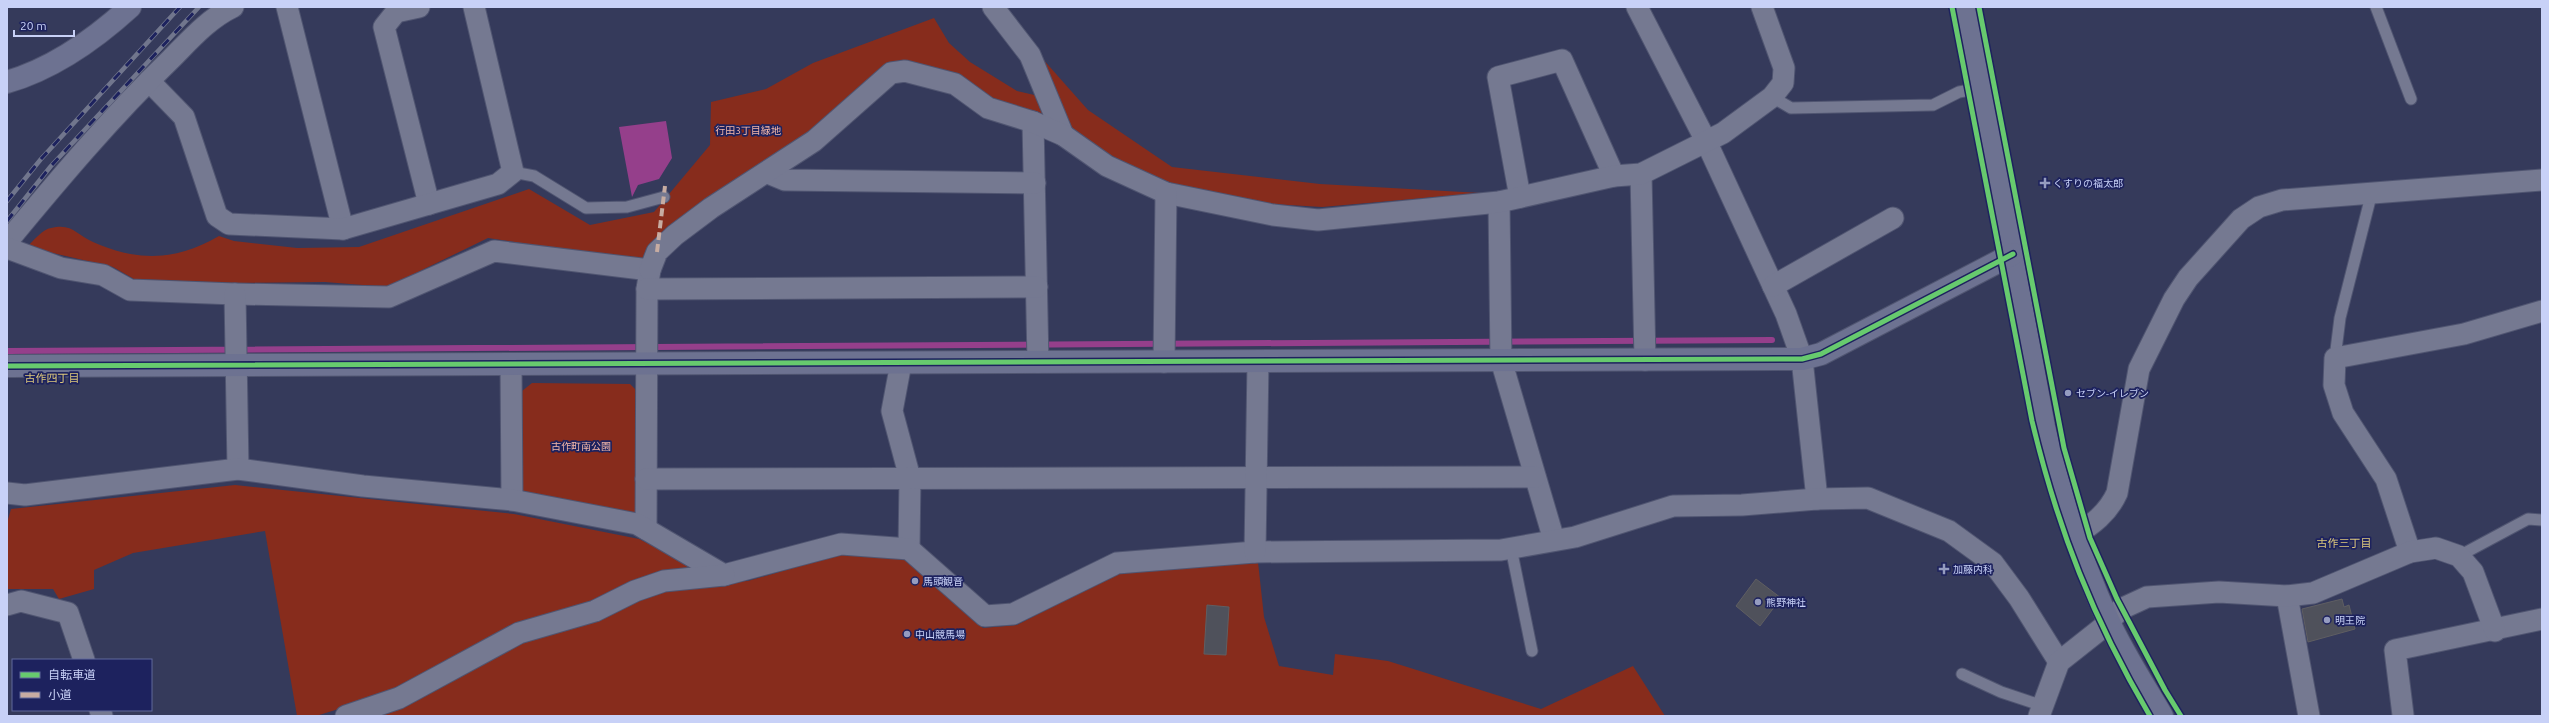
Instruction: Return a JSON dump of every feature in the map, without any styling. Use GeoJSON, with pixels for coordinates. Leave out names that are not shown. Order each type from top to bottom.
{"type":"FeatureCollection","features":[{"type":"Feature","properties":{"kind":"street"},"geometry":{"type":"LineString","coordinates":[[7,82],[74,51],[97,35],[130,7]]}},
{"type":"Feature","properties":{"kind":"street"},"geometry":{"type":"LineString","coordinates":[[7,242],[63,175],[149,81],[215,16],[233,7]]}},
{"type":"Feature","properties":{"kind":"street"},"geometry":{"type":"LineString","coordinates":[[287,7],[343,229]]}},
{"type":"Feature","properties":{"kind":"street"},"geometry":{"type":"LineString","coordinates":[[418,7],[396,12],[384,27],[429,204]]}},
{"type":"Feature","properties":{"kind":"street"},"geometry":{"type":"LineString","coordinates":[[149,81],[184,117],[217,216],[229,224],[343,229],[498,184],[513,172],[474,7]]}},
{"type":"Feature","properties":{"kind":"street"},"geometry":{"type":"LineString","coordinates":[[993,7],[1030,55],[1063,135]]}},
{"type":"Feature","properties":{"kind":"street"},"geometry":{"type":"LineString","coordinates":[[1637,7],[1706,141],[1786,314],[1802,359],[1816,499]]}},
{"type":"Feature","properties":{"kind":"street"},"geometry":{"type":"LineString","coordinates":[[646,529],[649,279],[657,252],[675,235],[711,208],[768,173],[814,141],[891,73],[905,71],[955,84],[988,108],[1034,122],[1063,135],[1107,166],[1166,193],[1273,215],[1318,220],[1499,202],[1614,176],[1641,174],[1723,133],[1772,97],[1783,83],[1784,68],[1762,7]]}},
{"type":"Feature","properties":{"kind":"street"},"geometry":{"type":"LineString","coordinates":[[1966,7],[2008,224],[2044,427],[2056,476],[2074,536],[2109,622],[2162,716]]}},
{"type":"Feature","properties":{"kind":"street"},"geometry":{"type":"LineString","coordinates":[[1520,197],[1498,77],[1562,60],[1614,176]]}},
{"type":"Feature","properties":{"kind":"street"},"geometry":{"type":"LineString","coordinates":[[1034,122],[1038,362]]}},
{"type":"Feature","properties":{"kind":"street"},"geometry":{"type":"LineString","coordinates":[[768,173],[785,180],[1035,184]]}},
{"type":"Feature","properties":{"kind":"street"},"geometry":{"type":"LineString","coordinates":[[1641,174],[1645,360]]}},
{"type":"Feature","properties":{"kind":"street"},"geometry":{"type":"LineString","coordinates":[[2074,536],[2091,526],[2112,504],[2119,482],[2132,399],[2139,369],[2174,299],[2188,278],[2241,219],[2259,207],[2282,200],[2542,180]]}},
{"type":"Feature","properties":{"kind":"street"},"geometry":{"type":"LineString","coordinates":[[1164,362],[1166,193]]}},
{"type":"Feature","properties":{"kind":"street"},"geometry":{"type":"LineString","coordinates":[[1499,202],[1501,360],[1554,540]]}},
{"type":"Feature","properties":{"kind":"street"},"geometry":{"type":"LineString","coordinates":[[1774,286],[1893,218]]}},
{"type":"Feature","properties":{"kind":"street"},"geometry":{"type":"LineString","coordinates":[[7,248],[61,268],[103,275],[130,290],[235,294],[389,297],[494,251],[649,279],[1037,287]]}},
{"type":"Feature","properties":{"kind":"street"},"geometry":{"type":"LineString","coordinates":[[7,366],[1802,359],[1821,354],[2013,254]]}},
{"type":"Feature","properties":{"kind":"street"},"geometry":{"type":"LineString","coordinates":[[235,294],[238,469]]}},
{"type":"Feature","properties":{"kind":"street"},"geometry":{"type":"LineString","coordinates":[[2410,552],[2386,479],[2343,413],[2334,385],[2336,358],[2464,334],[2542,311]]}},
{"type":"Feature","properties":{"kind":"street"},"geometry":{"type":"LineString","coordinates":[[1255,552],[1258,361]]}},
{"type":"Feature","properties":{"kind":"street"},"geometry":{"type":"LineString","coordinates":[[901,363],[892,411],[910,478],[909,549]]}},
{"type":"Feature","properties":{"kind":"street"},"geometry":{"type":"LineString","coordinates":[[511,365],[512,500]]}},
{"type":"Feature","properties":{"kind":"street"},"geometry":{"type":"LineString","coordinates":[[7,493],[25,495],[238,469],[363,486],[512,500],[637,524],[724,575]]}},
{"type":"Feature","properties":{"kind":"street"},"geometry":{"type":"LineString","coordinates":[[646,479],[1535,477]]}},
{"type":"Feature","properties":{"kind":"street"},"geometry":{"type":"LineString","coordinates":[[346,716],[400,698],[519,633],[594,611],[635,590],[664,581],[724,575],[841,544],[909,549],[985,616],[1013,614],[1117,563],[1255,552],[1409,552],[1511,548],[1575,537],[1673,506],[1742,505],[1816,499],[1868,498],[1949,531],[1993,563],[2019,598],[2059,662]]}},
{"type":"Feature","properties":{"kind":"street"},"geometry":{"type":"LineString","coordinates":[[2041,711],[2059,662],[2109,622],[2121,609],[2147,597],[2219,592],[2287,596],[2313,593],[2410,552],[2436,548],[2459,556],[2473,572],[2495,631]]}},
{"type":"Feature","properties":{"kind":"street"},"geometry":{"type":"LineString","coordinates":[[2287,596],[2309,716]]}},
{"type":"Feature","properties":{"kind":"street"},"geometry":{"type":"LineString","coordinates":[[7,604],[21,601],[68,613],[84,659]]}},
{"type":"Feature","properties":{"kind":"street"},"geometry":{"type":"LineString","coordinates":[[2403,715],[2395,650],[2495,631],[2542,619]]}},
{"type":"Feature","properties":{"kind":"lane"},"geometry":{"type":"LineString","coordinates":[[2376,7],[2411,99]]}},
{"type":"Feature","properties":{"kind":"lane"},"geometry":{"type":"LineString","coordinates":[[1772,97],[1791,108],[1933,105],[1959,92],[1982,88]]}},
{"type":"Feature","properties":{"kind":"lane"},"geometry":{"type":"LineString","coordinates":[[513,172],[534,176],[586,208],[627,207],[664,197]]}},
{"type":"Feature","properties":{"kind":"lane"},"geometry":{"type":"LineString","coordinates":[[2336,358],[2340,318],[2372,192]]}},
{"type":"Feature","properties":{"kind":"lane"},"geometry":{"type":"LineString","coordinates":[[2459,556],[2528,519],[2542,520]]}},
{"type":"Feature","properties":{"kind":"lane"},"geometry":{"type":"LineString","coordinates":[[1511,548],[1532,651]]}},
{"type":"Feature","properties":{"kind":"lane"},"geometry":{"type":"LineString","coordinates":[[1962,674],[2041,711]]}},
{"type":"Feature","properties":{"kind":"green space","name":"行田3丁目緑地"},"geometry":{"type":"Polygon","coordinates":[[[934,18],[949,43],[970,62],[1017,91],[1056,100],[1041,57],[1088,110],[1172,167],[1320,184],[1481,193],[1322,207],[1272,204],[1160,181],[1037,116],[989,96],[957,73],[908,64],[884,65],[810,134],[708,198],[640,261],[488,238],[387,287],[325,282],[233,283],[134,279],[113,267],[27,247],[48,229],[64,227],[74,230],[87,239],[110,249],[141,255],[157,256],[172,254],[188,250],[219,236],[234,241],[297,248],[359,247],[529,189],[590,225],[654,212],[710,145],[711,102],[766,89],[813,63],[934,18]]]}},
{"type":"Feature","properties":{"kind":"green space","name":"古作町南公園"},"geometry":{"type":"Polygon","coordinates":[[[532,383],[630,384],[641,395],[641,518],[520,496],[522,391],[532,383]]]}},
{"type":"Feature","properties":{"kind":"green space"},"geometry":{"type":"Polygon","coordinates":[[[235,485],[514,514],[639,539],[700,570],[507,627],[396,691],[316,716],[297,716],[265,531],[133,553],[94,570],[94,589],[59,599],[53,589],[7,589],[7,523],[11,509],[235,485]]]}},
{"type":"Feature","properties":{"kind":"green space","name":"中山競馬場"},"geometry":{"type":"Polygon","coordinates":[[[848,552],[903,557],[983,628],[1017,625],[1121,571],[1258,562],[1264,617],[1279,666],[1333,675],[1335,654],[1388,661],[1541,709],[1633,666],[1665,716],[369,716],[524,640],[638,595],[717,582],[748,581],[848,552]]]}},
{"type":"Feature","properties":{"kind":"shaded area"},"geometry":{"type":"Polygon","coordinates":[[[666,121],[672,158],[659,179],[638,185],[632,197],[619,127],[666,121]]]}},
{"type":"Feature","properties":{"kind":"building","name":"熊野神社"},"geometry":{"type":"Polygon","coordinates":[[[1756,579],[1781,598],[1760,626],[1736,606],[1756,579]]]}},
{"type":"Feature","properties":{"kind":"building","name":"明王院"},"geometry":{"type":"Polygon","coordinates":[[[2342,599],[2344,607],[2349,605],[2355,629],[2308,642],[2302,609],[2342,599]]]}},
{"type":"Feature","properties":{"kind":"building"},"geometry":{"type":"Polygon","coordinates":[[[1207,605],[1229,607],[1226,655],[1204,654],[1207,605]]]}},
{"type":"Feature","properties":{"kind":"waterway"},"geometry":{"type":"LineString","coordinates":[[7,351],[1772,340]]}},
{"type":"Feature","properties":{"kind":"railway"},"geometry":{"type":"LineString","coordinates":[[7,201],[41,159],[180,7]]}},
{"type":"Feature","properties":{"kind":"railway"},"geometry":{"type":"LineString","coordinates":[[7,221],[51,166],[199,7]]}},
{"type":"Feature","properties":{"kind":"marked path"},"geometry":{"type":"LineString","coordinates":[[657,252],[665,186]]}},
{"type":"Feature","properties":{"kind":"cycle path"},"geometry":{"type":"LineString","coordinates":[[1952,7],[2032,421],[2042,461],[2066,537],[2094,609],[2150,716]]}},
{"type":"Feature","properties":{"kind":"cycle path"},"geometry":{"type":"LineString","coordinates":[[1979,7],[2064,448],[2090,538],[2117,599],[2165,690],[2181,716]]}},
{"type":"Feature","properties":{"kind":"cycle path"},"geometry":{"type":"LineString","coordinates":[[7,366],[1802,359],[1821,354],[2013,254]]}},
{"type":"Feature","properties":{"kind":"place","name":"くすりの福太郎"},"geometry":{"type":"Point","coordinates":[2045,183]}},
{"type":"Feature","properties":{"kind":"place","name":"セブン-イレブン"},"geometry":{"type":"Point","coordinates":[2068,393]}},
{"type":"Feature","properties":{"kind":"place","name":"加藤内科"},"geometry":{"type":"Point","coordinates":[1944,569]}},
{"type":"Feature","properties":{"kind":"place","name":"馬頭観音"},"geometry":{"type":"Point","coordinates":[915,581]}},
{"type":"Feature","properties":{"kind":"place","name":"熊野神社"},"geometry":{"type":"Point","coordinates":[1758,602]}},
{"type":"Feature","properties":{"kind":"place","name":"明王院"},"geometry":{"type":"Point","coordinates":[2327,620]}},
{"type":"Feature","properties":{"kind":"place","name":"中山競馬場"},"geometry":{"type":"Point","coordinates":[907,634]}},
{"type":"Feature","properties":{"kind":"district","name":"古作四丁目"},"geometry":{"type":"Point","coordinates":[52,378]}},
{"type":"Feature","properties":{"kind":"district","name":"古作三丁目"},"geometry":{"type":"Point","coordinates":[2344,543]}}]}
